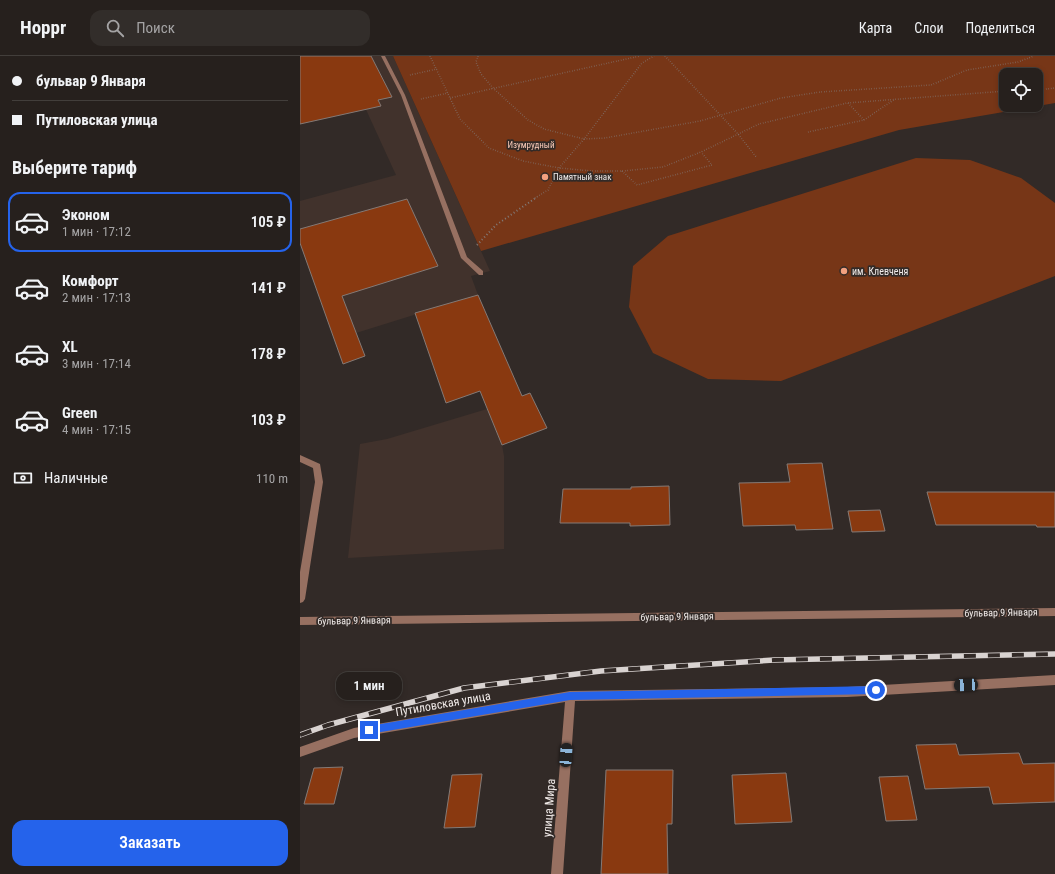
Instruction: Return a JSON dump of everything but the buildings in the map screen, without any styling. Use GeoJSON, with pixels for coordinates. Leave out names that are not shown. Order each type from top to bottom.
{"type":"FeatureCollection","features":[{"type":"Feature","properties":{"kind":"street"},"geometry":{"type":"LineString","coordinates":[[383,56],[403,95],[464,258],[481,274]]}},
{"type":"Feature","properties":{"kind":"street"},"geometry":{"type":"LineString","coordinates":[[300,458],[317,466],[319,482],[300,599]]}},
{"type":"Feature","properties":{"kind":"street","name":"бульвар 9 Января"},"geometry":{"type":"LineString","coordinates":[[300,621],[1055,612]]}},
{"type":"Feature","properties":{"kind":"street"},"geometry":{"type":"LineString","coordinates":[[570,696],[846,692],[1055,680]]}},
{"type":"Feature","properties":{"kind":"street","name":"Путиловская улица"},"geometry":{"type":"LineString","coordinates":[[300,752],[354,733],[570,696]]}},
{"type":"Feature","properties":{"kind":"street","name":"улица Мира"},"geometry":{"type":"LineString","coordinates":[[557,874],[570,696]]}},
{"type":"Feature","properties":{"kind":"path"},"geometry":{"type":"LineString","coordinates":[[430,56],[460,119],[489,148],[523,161],[559,168],[592,171],[622,171],[663,167],[701,152],[759,124],[847,103],[896,98],[999,91]]}},
{"type":"Feature","properties":{"kind":"path"},"geometry":{"type":"LineString","coordinates":[[478,56],[476,62],[481,74],[493,88],[528,120],[544,129],[584,139],[605,138],[720,116],[781,98],[820,92],[931,85],[967,70],[1018,62],[1034,56]]}},
{"type":"Feature","properties":{"kind":"path"},"geometry":{"type":"LineString","coordinates":[[450,98],[640,56]]}},
{"type":"Feature","properties":{"kind":"path"},"geometry":{"type":"LineString","coordinates":[[464,258],[496,224],[548,190],[559,168],[584,139],[642,63],[654,56]]}},
{"type":"Feature","properties":{"kind":"path"},"geometry":{"type":"LineString","coordinates":[[665,56],[738,134],[757,158]]}},
{"type":"Feature","properties":{"kind":"path"},"geometry":{"type":"LineString","coordinates":[[407,76],[437,69]]}},
{"type":"Feature","properties":{"kind":"path"},"geometry":{"type":"LineString","coordinates":[[1043,89],[1055,88]]}},
{"type":"Feature","properties":{"kind":"path"},"geometry":{"type":"LineString","coordinates":[[418,100],[448,93]]}},
{"type":"Feature","properties":{"kind":"path"},"geometry":{"type":"LineString","coordinates":[[808,132],[864,120],[896,98]]}},
{"type":"Feature","properties":{"kind":"path"},"geometry":{"type":"LineString","coordinates":[[847,103],[864,120]]}},
{"type":"Feature","properties":{"kind":"path"},"geometry":{"type":"LineString","coordinates":[[622,171],[636,185],[712,165],[701,152]]}},
{"type":"Feature","properties":{"kind":"shaded area"},"geometry":{"type":"Polygon","coordinates":[[[357,56],[393,56],[490,271],[471,276],[478,295],[356,333],[343,364],[300,243],[300,201],[396,175],[363,103],[357,56]]]}},
{"type":"Feature","properties":{"kind":"shaded area"},"geometry":{"type":"Polygon","coordinates":[[[487,409],[502,445],[504,456],[504,549],[348,558],[360,444],[387,439],[487,409]]]}},
{"type":"Feature","properties":{"kind":"green space","name":"Изумрудный"},"geometry":{"type":"Polygon","coordinates":[[[393,56],[1055,56],[1055,103],[1043,105],[1043,68],[999,68],[999,112],[1003,112],[899,130],[481,251],[393,56]]]}},
{"type":"Feature","properties":{"kind":"green space","name":"им. Клевченя"},"geometry":{"type":"Polygon","coordinates":[[[916,158],[970,160],[1021,178],[1055,203],[1055,276],[781,381],[708,379],[653,353],[629,307],[633,266],[668,236],[916,158]]]}},
{"type":"Feature","properties":{"kind":"railway"},"geometry":{"type":"LineString","coordinates":[[300,735],[328,725],[464,688],[601,671],[774,660],[1055,654]]}},
{"type":"Feature","properties":{"kind":"place","name":"Памятный знак"},"geometry":{"type":"Point","coordinates":[545,177]}},
{"type":"Feature","properties":{"kind":"place","name":"им. Клевченя"},"geometry":{"type":"Point","coordinates":[844,271]}},
{"type":"Feature","properties":{"kind":"route"},"geometry":{"type":"LineString","coordinates":[[369,730],[570,696],[846,692],[876,690]]}}]}
